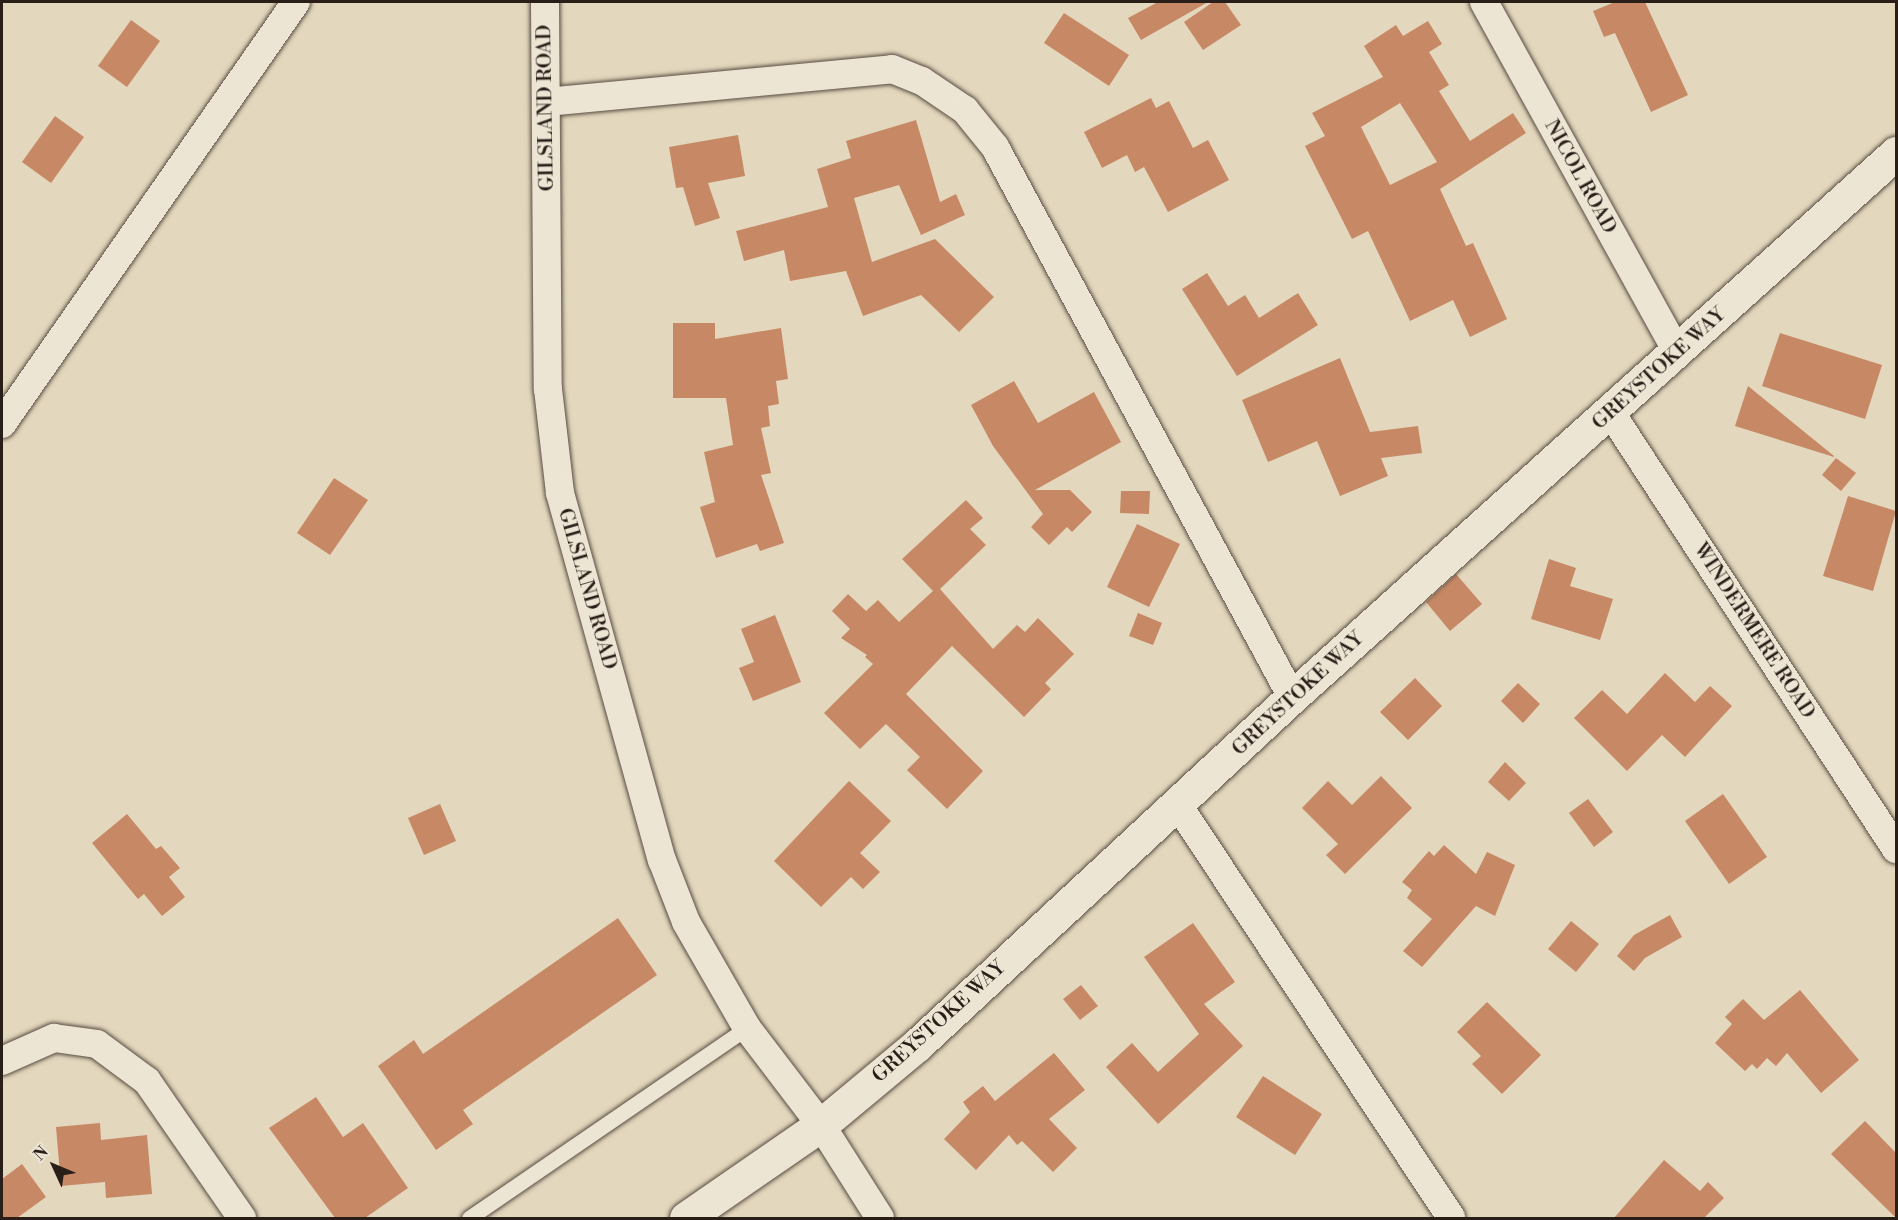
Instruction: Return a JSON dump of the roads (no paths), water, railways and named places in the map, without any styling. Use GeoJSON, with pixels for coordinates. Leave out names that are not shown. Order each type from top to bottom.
{"type":"FeatureCollection","features":[{"type":"Feature","properties":{"kind":"street"},"geometry":{"type":"LineString","coordinates":[[2,424],[296,2]]}},
{"type":"Feature","properties":{"kind":"street","name":"GILSLAND ROAD"},"geometry":{"type":"LineString","coordinates":[[545,2],[548,389],[560,493],[662,860],[686,922],[747,1028],[821,1125],[880,1218]]}},
{"type":"Feature","properties":{"kind":"street","name":"NICOL ROAD"},"geometry":{"type":"LineString","coordinates":[[1484,2],[1677,352]]}},
{"type":"Feature","properties":{"kind":"street"},"geometry":{"type":"LineString","coordinates":[[546,102],[892,69],[922,81],[965,110],[995,147],[1292,698]]}},
{"type":"Feature","properties":{"kind":"street","name":"GREYSTOKE WAY"},"geometry":{"type":"LineString","coordinates":[[686,1218],[821,1125],[917,1045],[1292,698],[1611,413],[1896,153]]}},
{"type":"Feature","properties":{"kind":"street","name":"WINDERMERE ROAD"},"geometry":{"type":"LineString","coordinates":[[1611,413],[1893,836]]}},
{"type":"Feature","properties":{"kind":"street"},"geometry":{"type":"LineString","coordinates":[[1178,805],[1451,1218]]}},
{"type":"Feature","properties":{"kind":"street"},"geometry":{"type":"LineString","coordinates":[[2,1061],[54,1038],[97,1044],[147,1081],[242,1218]]}},
{"type":"Feature","properties":{"kind":"lane"},"geometry":{"type":"LineString","coordinates":[[469,1218],[747,1028]]}}]}
